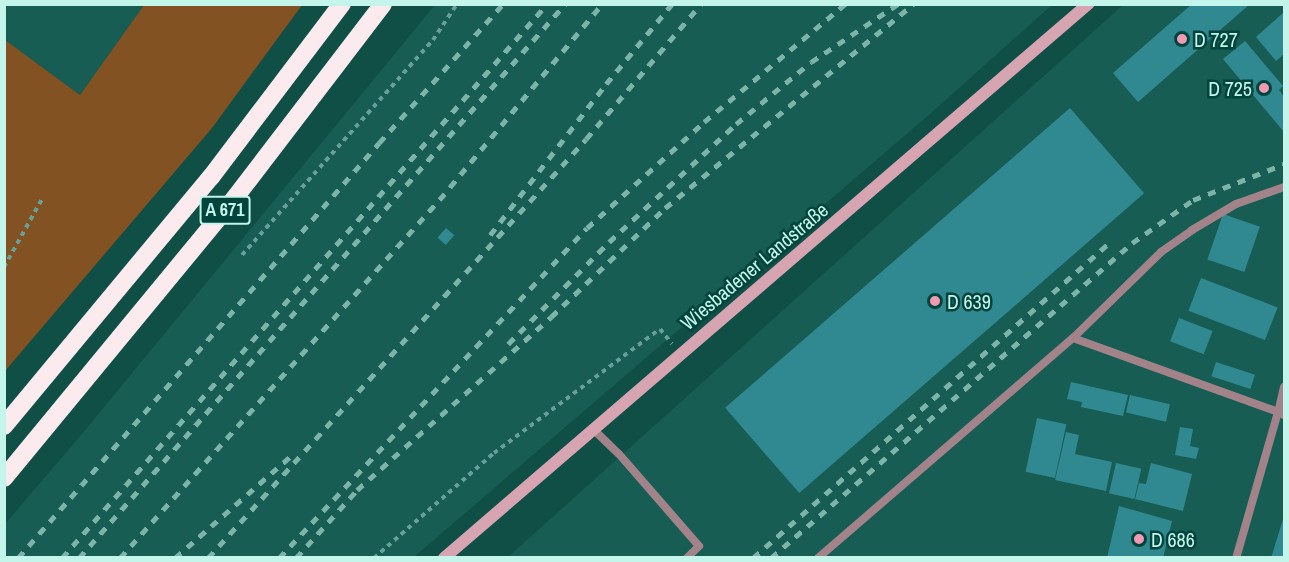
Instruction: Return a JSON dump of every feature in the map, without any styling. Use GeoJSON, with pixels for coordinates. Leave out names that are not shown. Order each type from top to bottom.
{"type":"FeatureCollection","features":[{"type":"Feature","properties":{"kind":"highway","name":"A 671"},"geometry":{"type":"LineString","coordinates":[[4,426],[211,177],[342,4]]}},
{"type":"Feature","properties":{"kind":"highway","name":"A 671"},"geometry":{"type":"LineString","coordinates":[[4,478],[234,199],[383,4]]}},
{"type":"Feature","properties":{"kind":"main road","name":"Wiesbadener Landstraße"},"geometry":{"type":"LineString","coordinates":[[444,558],[1088,4]]}},
{"type":"Feature","properties":{"kind":"lane"},"geometry":{"type":"LineString","coordinates":[[818,558],[1073,338],[1161,252],[1192,230],[1236,204],[1284,187]]}},
{"type":"Feature","properties":{"kind":"lane"},"geometry":{"type":"LineString","coordinates":[[1073,338],[1281,414]]}},
{"type":"Feature","properties":{"kind":"lane"},"geometry":{"type":"LineString","coordinates":[[1236,558],[1281,414],[1284,387]]}},
{"type":"Feature","properties":{"kind":"lane"},"geometry":{"type":"LineString","coordinates":[[593,429],[619,454],[699,546],[687,558]]}},
{"type":"Feature","properties":{"kind":"path"},"geometry":{"type":"LineString","coordinates":[[242,255],[434,40],[457,4]]}},
{"type":"Feature","properties":{"kind":"path"},"geometry":{"type":"LineString","coordinates":[[4,267],[42,198]]}},
{"type":"Feature","properties":{"kind":"path"},"geometry":{"type":"LineString","coordinates":[[374,558],[494,453],[660,328]]}},
{"type":"Feature","properties":{"kind":"shaded area"},"geometry":{"type":"Polygon","coordinates":[[[5,5],[144,5],[80,95],[5,40],[5,5]]]}},
{"type":"Feature","properties":{"kind":"shaded area"},"geometry":{"type":"Polygon","coordinates":[[[144,5],[302,5],[212,128],[5,371],[5,40],[80,95],[144,5]]]}},
{"type":"Feature","properties":{"kind":"shaded area"},"geometry":{"type":"Polygon","coordinates":[[[435,5],[1052,5],[931,113],[414,557],[5,558],[5,524],[82,434],[435,5]]]}},
{"type":"Feature","properties":{"kind":"shaded area"},"geometry":{"type":"Polygon","coordinates":[[[1123,5],[1284,5],[1284,557],[507,558],[1123,5]]]}},
{"type":"Feature","properties":{"kind":"building","name":"D 727"},"geometry":{"type":"Polygon","coordinates":[[[1192,4],[1250,4],[1138,102],[1113,73],[1192,4]]]}},
{"type":"Feature","properties":{"kind":"building"},"geometry":{"type":"Polygon","coordinates":[[[1284,12],[1284,54],[1276,61],[1256,37],[1284,12]]]}},
{"type":"Feature","properties":{"kind":"building","name":"D 725"},"geometry":{"type":"Polygon","coordinates":[[[1245,41],[1283,86],[1279,90],[1284,97],[1284,132],[1223,59],[1245,41]]]}},
{"type":"Feature","properties":{"kind":"building","name":"D 639"},"geometry":{"type":"Polygon","coordinates":[[[1070,108],[1144,193],[799,493],[725,408],[1070,108]]]}},
{"type":"Feature","properties":{"kind":"building"},"geometry":{"type":"Polygon","coordinates":[[[1223,214],[1260,227],[1244,272],[1207,259],[1223,214]]]}},
{"type":"Feature","properties":{"kind":"building"},"geometry":{"type":"Polygon","coordinates":[[[446,228],[454,235],[446,245],[437,238],[446,228]]]}},
{"type":"Feature","properties":{"kind":"building"},"geometry":{"type":"Polygon","coordinates":[[[1201,278],[1278,307],[1265,340],[1188,311],[1201,278]]]}},
{"type":"Feature","properties":{"kind":"building"},"geometry":{"type":"Polygon","coordinates":[[[1179,318],[1213,331],[1204,354],[1170,341],[1179,318]]]}},
{"type":"Feature","properties":{"kind":"building"},"geometry":{"type":"Polygon","coordinates":[[[1216,362],[1255,375],[1250,389],[1211,376],[1216,362]]]}},
{"type":"Feature","properties":{"kind":"building"},"geometry":{"type":"Polygon","coordinates":[[[1071,382],[1128,395],[1123,416],[1081,407],[1082,402],[1067,399],[1071,382]]]}},
{"type":"Feature","properties":{"kind":"building"},"geometry":{"type":"Polygon","coordinates":[[[1130,395],[1170,404],[1166,422],[1126,413],[1130,395]]]}},
{"type":"Feature","properties":{"kind":"building"},"geometry":{"type":"Polygon","coordinates":[[[1037,418],[1066,424],[1055,478],[1026,472],[1037,418]]]}},
{"type":"Feature","properties":{"kind":"building"},"geometry":{"type":"Polygon","coordinates":[[[1180,427],[1193,429],[1190,446],[1199,448],[1196,459],[1175,455],[1180,427]]]}},
{"type":"Feature","properties":{"kind":"building"},"geometry":{"type":"Polygon","coordinates":[[[1066,432],[1079,435],[1075,454],[1112,462],[1106,491],[1055,480],[1066,432]]]}},
{"type":"Feature","properties":{"kind":"building"},"geometry":{"type":"Polygon","coordinates":[[[1116,463],[1141,469],[1134,499],[1109,493],[1116,463]]]}},
{"type":"Feature","properties":{"kind":"building"},"geometry":{"type":"Polygon","coordinates":[[[1151,463],[1192,474],[1183,511],[1135,499],[1139,483],[1146,484],[1151,463]]]}},
{"type":"Feature","properties":{"kind":"building","name":"D 686"},"geometry":{"type":"Polygon","coordinates":[[[1119,506],[1172,521],[1163,558],[1107,558],[1119,506]]]}},
{"type":"Feature","properties":{"kind":"building"},"geometry":{"type":"Polygon","coordinates":[[[1284,516],[1284,558],[1271,558],[1284,516]]]}},
{"type":"Feature","properties":{"kind":"railway"},"geometry":{"type":"LineString","coordinates":[[18,558],[503,4]]}},
{"type":"Feature","properties":{"kind":"railway"},"geometry":{"type":"LineString","coordinates":[[62,558],[547,4]]}},
{"type":"Feature","properties":{"kind":"railway"},"geometry":{"type":"LineString","coordinates":[[79,558],[565,4]]}},
{"type":"Feature","properties":{"kind":"railway"},"geometry":{"type":"LineString","coordinates":[[120,558],[450,187],[602,4]]}},
{"type":"Feature","properties":{"kind":"railway"},"geometry":{"type":"LineString","coordinates":[[490,235],[606,84],[672,4]]}},
{"type":"Feature","properties":{"kind":"railway"},"geometry":{"type":"LineString","coordinates":[[208,558],[586,139],[701,4]]}},
{"type":"Feature","properties":{"kind":"railway"},"geometry":{"type":"LineString","coordinates":[[279,558],[587,228],[704,122],[845,4]]}},
{"type":"Feature","properties":{"kind":"railway"},"geometry":{"type":"LineString","coordinates":[[508,344],[609,242],[736,124],[811,62],[898,4]]}},
{"type":"Feature","properties":{"kind":"railway"},"geometry":{"type":"LineString","coordinates":[[296,558],[357,490],[551,317],[665,208],[913,4]]}},
{"type":"Feature","properties":{"kind":"railway"},"geometry":{"type":"LineString","coordinates":[[771,558],[1132,243],[1193,200],[1284,164]]}},
{"type":"Feature","properties":{"kind":"railway"},"geometry":{"type":"LineString","coordinates":[[753,558],[1111,241]]}},
{"type":"Feature","properties":{"kind":"railway"},"geometry":{"type":"LineString","coordinates":[[175,558],[292,455]]}},
{"type":"Feature","properties":{"kind":"place","name":"D 727"},"geometry":{"type":"Point","coordinates":[1182,39]}},
{"type":"Feature","properties":{"kind":"place","name":"D 725"},"geometry":{"type":"Point","coordinates":[1264,88]}},
{"type":"Feature","properties":{"kind":"place","name":"D 639"},"geometry":{"type":"Point","coordinates":[935,301]}},
{"type":"Feature","properties":{"kind":"place","name":"D 686"},"geometry":{"type":"Point","coordinates":[1139,539]}}]}
